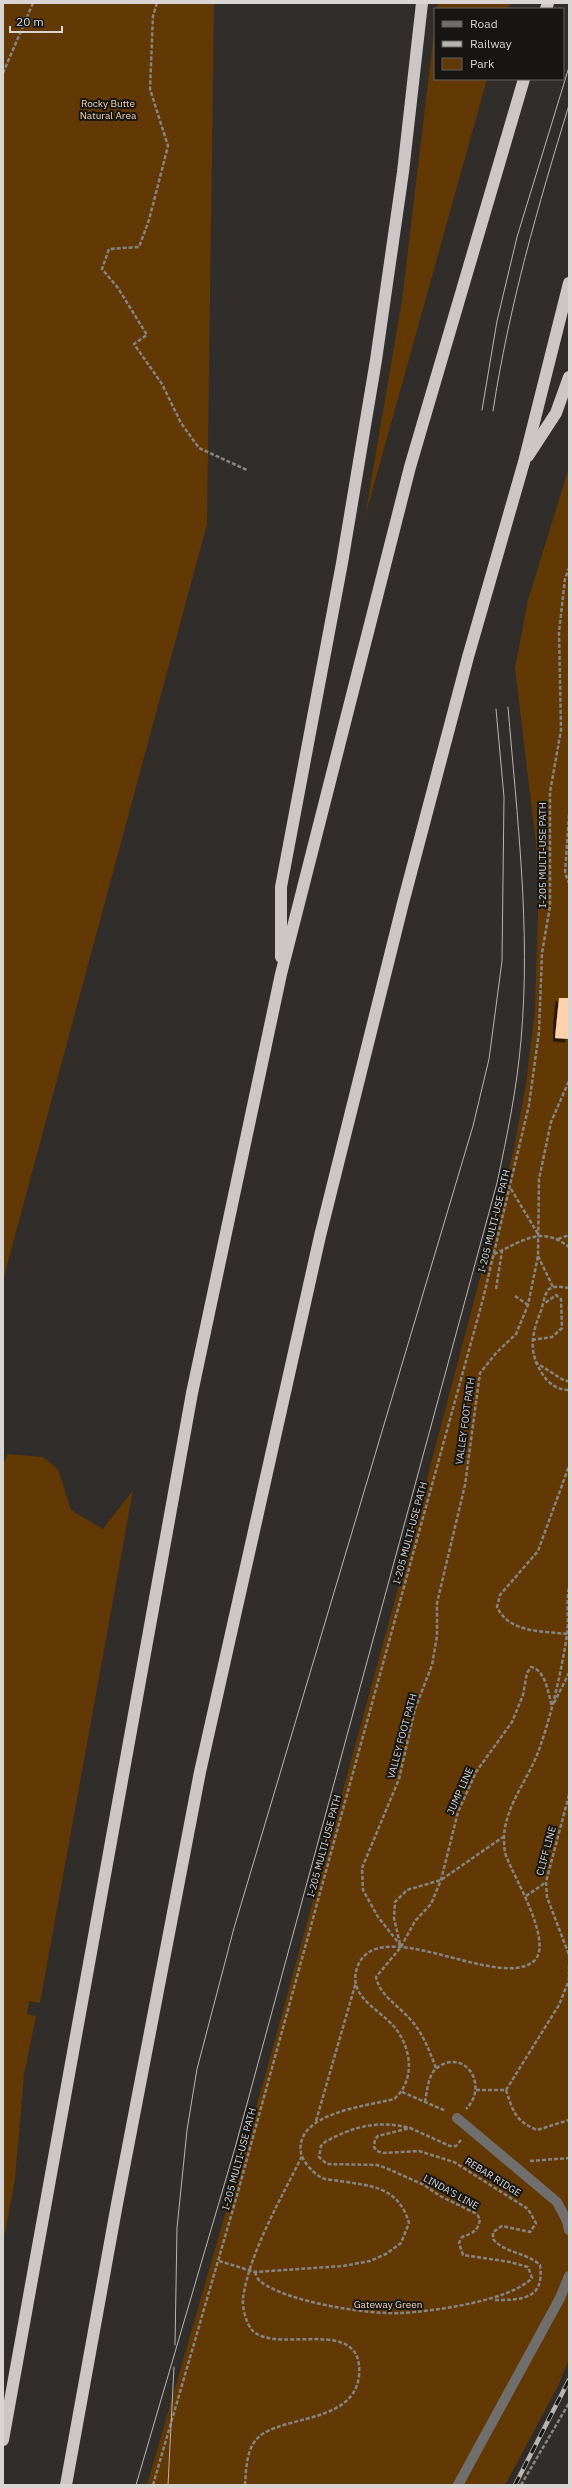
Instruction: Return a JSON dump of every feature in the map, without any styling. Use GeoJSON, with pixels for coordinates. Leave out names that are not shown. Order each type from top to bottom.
{"type":"FeatureCollection","features":[{"type":"Feature","properties":{"kind":"highway"},"geometry":{"type":"LineString","coordinates":[[281,974],[281,887],[342,563],[376,360],[403,172],[422,3]]}},
{"type":"Feature","properties":{"kind":"highway"},"geometry":{"type":"LineString","coordinates":[[3,2440],[192,1393],[281,974],[410,467],[524,80]]}},
{"type":"Feature","properties":{"kind":"highway"},"geometry":{"type":"LineString","coordinates":[[66,2485],[117,2204],[199,1779],[280,1413],[369,1034],[468,657],[524,462],[569,283]]}},
{"type":"Feature","properties":{"kind":"highway"},"geometry":{"type":"LineString","coordinates":[[524,462],[556,413],[569,377]]}},
{"type":"Feature","properties":{"kind":"lane"},"geometry":{"type":"LineString","coordinates":[[457,2118],[510,2161],[556,2202],[567,2221],[569,2230]]}},
{"type":"Feature","properties":{"kind":"lane"},"geometry":{"type":"LineString","coordinates":[[458,2485],[560,2298],[569,2276]]}},
{"type":"Feature","properties":{"kind":"path"},"geometry":{"type":"LineString","coordinates":[[3,73],[33,3]]}},
{"type":"Feature","properties":{"kind":"path"},"geometry":{"type":"LineString","coordinates":[[157,3],[153,16],[150,89],[168,146],[149,220],[139,247],[109,249],[102,269],[118,288],[147,335],[134,344],[162,384],[181,423],[199,448],[247,470]]}},
{"type":"Feature","properties":{"kind":"path","name":"I-205 MULTI-USE PATH"},"geometry":{"type":"LineString","coordinates":[[153,2485],[219,2260],[511,1189],[529,1105],[539,1032],[542,953],[550,906],[550,792],[561,730],[559,632],[565,579],[569,568]]}},
{"type":"Feature","properties":{"kind":"path"},"geometry":{"type":"LineString","coordinates":[[569,814],[565,873],[569,883]]}},
{"type":"Feature","properties":{"kind":"path"},"geometry":{"type":"LineString","coordinates":[[515,1296],[528,1305],[538,1256],[539,1179],[551,1122],[569,1082]]}},
{"type":"Feature","properties":{"kind":"path"},"geometry":{"type":"LineString","coordinates":[[511,1189],[539,1234]]}},
{"type":"Feature","properties":{"kind":"path"},"geometry":{"type":"LineString","coordinates":[[494,1254],[539,1234],[558,1239],[569,1248]]}},
{"type":"Feature","properties":{"kind":"path"},"geometry":{"type":"LineString","coordinates":[[558,1239],[569,1235]]}},
{"type":"Feature","properties":{"kind":"path"},"geometry":{"type":"LineString","coordinates":[[496,1290],[502,1251]]}},
{"type":"Feature","properties":{"kind":"path"},"geometry":{"type":"LineString","coordinates":[[538,1256],[554,1287]]}},
{"type":"Feature","properties":{"kind":"path"},"geometry":{"type":"LineString","coordinates":[[569,1288],[554,1287],[547,1291],[534,1326],[532,1340],[534,1362],[550,1384],[562,1390],[569,1390]]}},
{"type":"Feature","properties":{"kind":"path"},"geometry":{"type":"LineString","coordinates":[[532,1340],[552,1337],[562,1328],[562,1302],[559,1296],[552,1296],[542,1306]]}},
{"type":"Feature","properties":{"kind":"path","name":"VALLEY FOOT PATH"},"geometry":{"type":"LineString","coordinates":[[401,1947],[378,1917],[363,1890],[362,1868],[400,1779],[415,1709],[432,1665],[437,1636],[437,1603],[465,1485],[480,1373],[497,1352],[516,1334],[528,1305]]}},
{"type":"Feature","properties":{"kind":"path"},"geometry":{"type":"LineString","coordinates":[[569,1306],[569,1311]]}},
{"type":"Feature","properties":{"kind":"path"},"geometry":{"type":"LineString","coordinates":[[534,1362],[565,1381],[569,1380]]}},
{"type":"Feature","properties":{"kind":"path"},"geometry":{"type":"LineString","coordinates":[[567,1634],[529,1630],[512,1624],[501,1616],[496,1607],[500,1595],[538,1552],[569,1466]]}},
{"type":"Feature","properties":{"kind":"path"},"geometry":{"type":"LineString","coordinates":[[316,2122],[356,1980],[357,1968],[364,1957],[374,1950],[401,1947],[497,1967],[520,1968],[534,1961],[540,1951],[539,1937],[526,1896],[506,1856],[504,1837],[511,1807],[540,1748],[552,1706],[567,1634],[569,1587]]}},
{"type":"Feature","properties":{"kind":"path","name":"JUMP LINE"},"geometry":{"type":"LineString","coordinates":[[436,2068],[426,2042],[410,2019],[378,1988],[376,1977],[401,1947],[415,1921],[431,1904],[440,1880],[458,1812],[476,1772],[512,1722],[523,1695],[527,1672],[531,1667],[536,1668],[543,1676],[552,1706]]}},
{"type":"Feature","properties":{"kind":"path"},"geometry":{"type":"LineString","coordinates":[[552,1706],[569,1673]]}},
{"type":"Feature","properties":{"kind":"path","name":"CLIFF LINE"},"geometry":{"type":"LineString","coordinates":[[569,1795],[546,1882],[547,1897],[569,1955]]}},
{"type":"Feature","properties":{"kind":"path"},"geometry":{"type":"LineString","coordinates":[[401,1947],[394,1918],[395,1902],[407,1890],[440,1880],[504,1837]]}},
{"type":"Feature","properties":{"kind":"path"},"geometry":{"type":"LineString","coordinates":[[526,1896],[546,1882]]}},
{"type":"Feature","properties":{"kind":"path"},"geometry":{"type":"LineString","coordinates":[[506,2090],[559,2005],[568,1980],[569,1966]]}},
{"type":"Feature","properties":{"kind":"path"},"geometry":{"type":"LineString","coordinates":[[245,2485],[246,2466],[253,2443],[267,2432],[331,2411],[350,2400],[359,2377],[358,2361],[352,2350],[334,2340],[316,2337],[292,2340],[268,2338],[252,2330],[245,2314],[243,2300],[250,2271],[272,2218],[302,2156],[302,2138],[307,2129],[327,2116],[394,2099],[402,2092],[407,2081],[410,2058],[396,2029],[364,2000],[358,1991],[356,1980]]}},
{"type":"Feature","properties":{"kind":"path"},"geometry":{"type":"LineString","coordinates":[[425,2102],[430,2081],[436,2068],[445,2064],[457,2063],[467,2066],[475,2076],[476,2090],[472,2104],[457,2118]]}},
{"type":"Feature","properties":{"kind":"path"},"geometry":{"type":"LineString","coordinates":[[476,2090],[506,2090]]}},
{"type":"Feature","properties":{"kind":"path"},"geometry":{"type":"LineString","coordinates":[[506,2090],[514,2112],[524,2125],[537,2130],[569,2120]]}},
{"type":"Feature","properties":{"kind":"path"},"geometry":{"type":"LineString","coordinates":[[402,2092],[457,2118]]}},
{"type":"Feature","properties":{"kind":"path"},"geometry":{"type":"LineString","coordinates":[[410,2128],[450,2146],[456,2146],[461,2142],[457,2118]]}},
{"type":"Feature","properties":{"kind":"path","name":"LINDA'S LINE"},"geometry":{"type":"LineString","coordinates":[[255,2272],[260,2282],[291,2297],[366,2310],[401,2313],[492,2300],[526,2285],[532,2278],[528,2267],[510,2262],[463,2255],[459,2243],[462,2236],[472,2233],[478,2228],[480,2219],[477,2214],[440,2196],[424,2185],[386,2168],[377,2165],[327,2164],[320,2157],[320,2146],[325,2142],[365,2125],[391,2124],[410,2128]]}},
{"type":"Feature","properties":{"kind":"path","name":"REBAR RIDGE"},"geometry":{"type":"LineString","coordinates":[[410,2128],[378,2136],[375,2139],[374,2147],[377,2151],[383,2153],[419,2150],[454,2162],[515,2200],[528,2209],[534,2217],[536,2224],[530,2232],[502,2226],[493,2232],[493,2238],[506,2250],[532,2257],[540,2265],[542,2282],[534,2293],[521,2299],[492,2300]]}},
{"type":"Feature","properties":{"kind":"path"},"geometry":{"type":"LineString","coordinates":[[219,2260],[255,2272],[344,2266],[370,2260],[386,2254],[401,2243],[409,2223],[400,2203],[377,2186],[322,2178],[309,2168],[302,2156]]}},
{"type":"Feature","properties":{"kind":"path"},"geometry":{"type":"LineString","coordinates":[[510,2161],[546,2162],[569,2158]]}},
{"type":"Feature","properties":{"kind":"path"},"geometry":{"type":"LineString","coordinates":[[521,2485],[569,2403]]}},
{"type":"Feature","properties":{"kind":"green space","name":"Rocky Butte Natural Area"},"geometry":{"type":"Polygon","coordinates":[[[3,3],[214,3],[207,524],[3,1280],[3,3]]]}},
{"type":"Feature","properties":{"kind":"green space"},"geometry":{"type":"Polygon","coordinates":[[[438,3],[511,3],[508,8],[437,8],[438,3]]]}},
{"type":"Feature","properties":{"kind":"green space"},"geometry":{"type":"Polygon","coordinates":[[[434,32],[434,80],[487,80],[365,517],[402,300],[434,32]]]}},
{"type":"Feature","properties":{"kind":"green space","name":"Gateway Green"},"geometry":{"type":"Polygon","coordinates":[[[569,467],[569,2359],[558,2386],[505,2485],[147,2485],[267,2069],[400,1581],[513,1153],[526,1084],[535,1009],[538,914],[536,844],[515,668],[528,600],[569,467]]]}},
{"type":"Feature","properties":{"kind":"green space"},"geometry":{"type":"Polygon","coordinates":[[[8,1454],[43,1457],[58,1469],[71,1510],[103,1529],[133,1490],[40,2003],[29,2001],[27,2014],[36,2016],[24,2075],[15,2179],[3,2243],[3,1464],[8,1454]]]}},
{"type":"Feature","properties":{"kind":"building"},"geometry":{"type":"Polygon","coordinates":[[[559,998],[569,998],[569,1039],[555,1038],[559,998]]]}},
{"type":"Feature","properties":{"kind":"tram line"},"geometry":{"type":"LineString","coordinates":[[482,410],[497,321],[517,237],[569,67]]}},
{"type":"Feature","properties":{"kind":"tram line"},"geometry":{"type":"LineString","coordinates":[[493,411],[507,333],[525,256],[569,105]]}},
{"type":"Feature","properties":{"kind":"tram line"},"geometry":{"type":"LineString","coordinates":[[136,2485],[235,2148],[501,1165],[517,1076],[524,998],[524,915],[522,873],[508,707]]}},
{"type":"Feature","properties":{"kind":"tram line"},"geometry":{"type":"LineString","coordinates":[[175,2345],[177,2228],[187,2130],[197,2069],[234,1928],[473,1126],[489,1059],[502,961],[504,797],[496,709]]}},
{"type":"Feature","properties":{"kind":"tram line"},"geometry":{"type":"LineString","coordinates":[[168,2485],[174,2367]]}},
{"type":"Feature","properties":{"kind":"railway"},"geometry":{"type":"LineString","coordinates":[[515,2485],[569,2380]]}}]}
